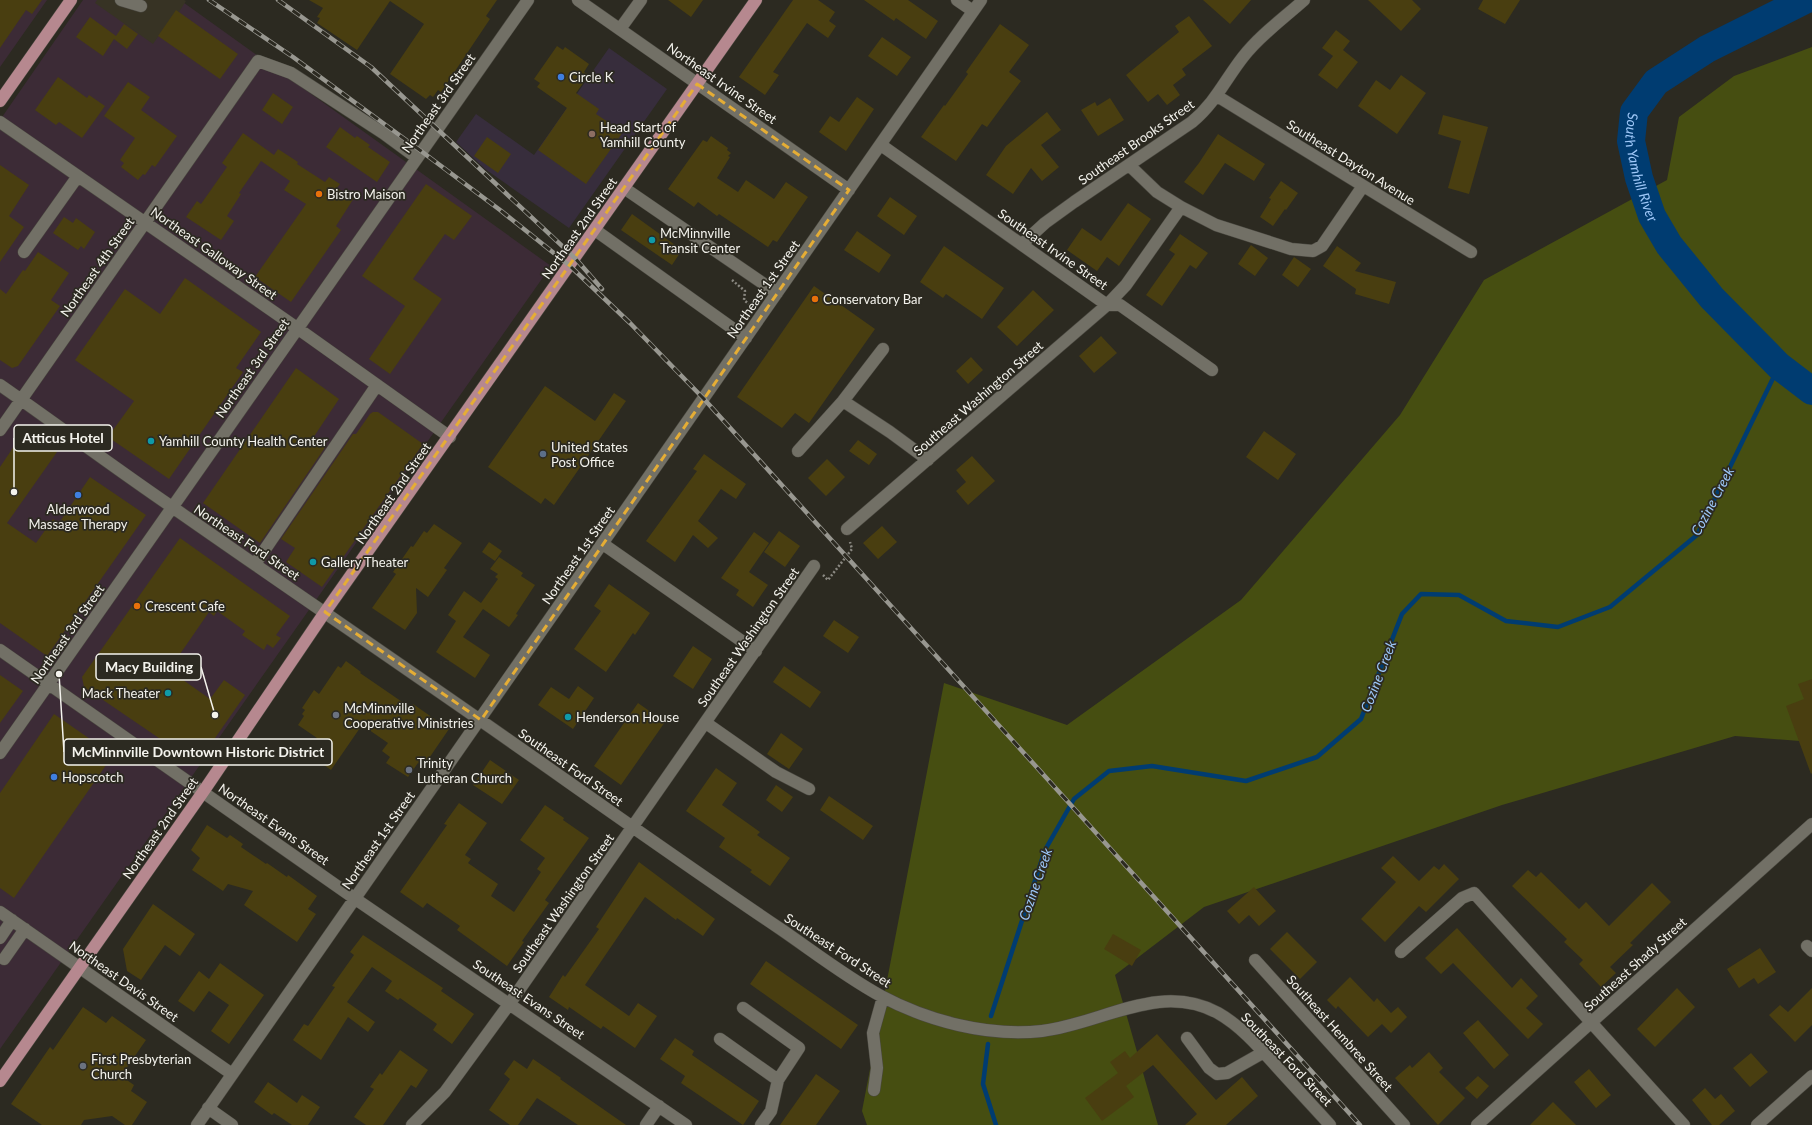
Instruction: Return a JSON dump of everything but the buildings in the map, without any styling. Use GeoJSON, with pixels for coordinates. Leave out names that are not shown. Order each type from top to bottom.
{"type":"FeatureCollection","features":[{"type":"Feature","properties":{"kind":"main road"},"geometry":{"type":"LineString","coordinates":[[0,101],[71,0]]}},
{"type":"Feature","properties":{"kind":"main road","name":"Northeast 2nd Street"},"geometry":{"type":"LineString","coordinates":[[0,1081],[203,792],[326,612],[756,0]]}},
{"type":"Feature","properties":{"kind":"street"},"geometry":{"type":"LineString","coordinates":[[121,0],[141,6]]}},
{"type":"Feature","properties":{"kind":"street","name":"Northeast 3rd Street"},"geometry":{"type":"LineString","coordinates":[[0,753],[528,0]]}},
{"type":"Feature","properties":{"kind":"street","name":"Northeast Irvine Street"},"geometry":{"type":"LineString","coordinates":[[578,0],[850,190]]}},
{"type":"Feature","properties":{"kind":"street"},"geometry":{"type":"LineString","coordinates":[[620,29],[641,0]]}},
{"type":"Feature","properties":{"kind":"street"},"geometry":{"type":"LineString","coordinates":[[957,0],[974,11]]}},
{"type":"Feature","properties":{"kind":"street","name":"Northeast 1st Street"},"geometry":{"type":"LineString","coordinates":[[197,1125],[981,0]]}},
{"type":"Feature","properties":{"kind":"street","name":"Southeast Brooks Street"},"geometry":{"type":"LineString","coordinates":[[1022,244],[1045,222],[1130,166],[1192,122],[1206,110],[1243,57],[1255,44],[1304,0]]}},
{"type":"Feature","properties":{"kind":"street","name":"Northeast 4th Street"},"geometry":{"type":"LineString","coordinates":[[0,430],[258,61],[291,73],[383,133],[417,158]]}},
{"type":"Feature","properties":{"kind":"street","name":"Southeast Dayton Avenue"},"geometry":{"type":"LineString","coordinates":[[1217,96],[1471,252]]}},
{"type":"Feature","properties":{"kind":"street","name":"Northeast Galloway Street"},"geometry":{"type":"LineString","coordinates":[[0,122],[297,328],[450,437]]}},
{"type":"Feature","properties":{"kind":"street","name":"Southeast Irvine Street"},"geometry":{"type":"LineString","coordinates":[[881,145],[1107,305],[1120,305],[1212,370]]}},
{"type":"Feature","properties":{"kind":"street"},"geometry":{"type":"LineString","coordinates":[[1130,166],[1157,192],[1181,207],[1216,225],[1291,249],[1314,251],[1322,246],[1332,233],[1363,186]]}},
{"type":"Feature","properties":{"kind":"street"},"geometry":{"type":"LineString","coordinates":[[24,252],[78,176]]}},
{"type":"Feature","properties":{"kind":"street"},"geometry":{"type":"LineString","coordinates":[[624,188],[777,293]]}},
{"type":"Feature","properties":{"kind":"street","name":"Southeast Washington Street"},"geometry":{"type":"LineString","coordinates":[[847,529],[1107,305],[1126,285],[1181,207]]}},
{"type":"Feature","properties":{"kind":"street"},"geometry":{"type":"LineString","coordinates":[[594,230],[746,338]]}},
{"type":"Feature","properties":{"kind":"street"},"geometry":{"type":"LineString","coordinates":[[798,451],[843,401],[883,349]]}},
{"type":"Feature","properties":{"kind":"street","name":"Northeast Ford Street"},"geometry":{"type":"LineString","coordinates":[[0,385],[172,507],[326,612],[480,720]]}},
{"type":"Feature","properties":{"kind":"street"},"geometry":{"type":"LineString","coordinates":[[255,564],[377,385]]}},
{"type":"Feature","properties":{"kind":"street"},"geometry":{"type":"LineString","coordinates":[[843,401],[890,432],[928,460]]}},
{"type":"Feature","properties":{"kind":"street"},"geometry":{"type":"LineString","coordinates":[[602,544],[756,651]]}},
{"type":"Feature","properties":{"kind":"street","name":"Southeast Washington Street"},"geometry":{"type":"LineString","coordinates":[[412,1125],[445,1092],[510,1003],[814,566]]}},
{"type":"Feature","properties":{"kind":"street","name":"Northeast Evans Street"},"geometry":{"type":"LineString","coordinates":[[0,650],[354,898]]}},
{"type":"Feature","properties":{"kind":"street","name":"Southeast Ford Street"},"geometry":{"type":"LineString","coordinates":[[480,720],[851,978],[883,997],[919,1013],[953,1024],[1006,1032],[1041,1031],[1083,1023],[1150,1002],[1175,1001],[1196,1004],[1215,1011],[1234,1023],[1264,1052],[1330,1125]]}},
{"type":"Feature","properties":{"kind":"street"},"geometry":{"type":"LineString","coordinates":[[706,723],[776,772],[810,789]]}},
{"type":"Feature","properties":{"kind":"street","name":"Southeast Shady Street"},"geometry":{"type":"LineString","coordinates":[[1477,1125],[1812,824]]}},
{"type":"Feature","properties":{"kind":"street"},"geometry":{"type":"LineString","coordinates":[[1401,952],[1462,898],[1474,893],[1684,1125]]}},
{"type":"Feature","properties":{"kind":"street","name":"Southeast Evans Street"},"geometry":{"type":"LineString","coordinates":[[354,898],[510,1003],[686,1125]]}},
{"type":"Feature","properties":{"kind":"street","name":"Northeast Davis Street"},"geometry":{"type":"LineString","coordinates":[[0,912],[232,1074]]}},
{"type":"Feature","properties":{"kind":"street"},"geometry":{"type":"LineString","coordinates":[[0,938],[19,925]]}},
{"type":"Feature","properties":{"kind":"street"},"geometry":{"type":"LineString","coordinates":[[2,955],[19,925]]}},
{"type":"Feature","properties":{"kind":"street","name":"Southeast Hembree Street"},"geometry":{"type":"LineString","coordinates":[[1255,960],[1404,1125]]}},
{"type":"Feature","properties":{"kind":"street"},"geometry":{"type":"LineString","coordinates":[[874,1090],[877,1068],[873,1033],[883,997]]}},
{"type":"Feature","properties":{"kind":"street"},"geometry":{"type":"LineString","coordinates":[[743,1008],[799,1048],[778,1080],[771,1111],[761,1125]]}},
{"type":"Feature","properties":{"kind":"street"},"geometry":{"type":"LineString","coordinates":[[1187,1038],[1209,1068],[1217,1074],[1227,1073],[1264,1052]]}},
{"type":"Feature","properties":{"kind":"street"},"geometry":{"type":"LineString","coordinates":[[720,1039],[778,1080]]}},
{"type":"Feature","properties":{"kind":"street"},"geometry":{"type":"LineString","coordinates":[[1757,1125],[1812,1076]]}},
{"type":"Feature","properties":{"kind":"street"},"geometry":{"type":"LineString","coordinates":[[646,1125],[659,1106]]}},
{"type":"Feature","properties":{"kind":"street"},"geometry":{"type":"LineString","coordinates":[[208,1108],[232,1125]]}},
{"type":"Feature","properties":{"kind":"path"},"geometry":{"type":"LineString","coordinates":[[726,275],[745,291],[744,300],[761,316]]}},
{"type":"Feature","properties":{"kind":"path","name":"Southeast Washington Street"},"geometry":{"type":"LineString","coordinates":[[814,566],[828,580],[852,549],[847,529]]}},
{"type":"Feature","properties":{"kind":"highlighted area"},"geometry":{"type":"Polygon","coordinates":[[[697,84],[849,190],[481,720],[325,612],[697,84]]]}},
{"type":"Feature","properties":{"kind":"shaded area"},"geometry":{"type":"Polygon","coordinates":[[[0,0],[47,0],[0,67],[0,0]]]}},
{"type":"Feature","properties":{"kind":"shaded area"},"geometry":{"type":"Polygon","coordinates":[[[83,0],[180,0],[551,266],[0,1049],[0,120],[83,0]]]}},
{"type":"Feature","properties":{"kind":"shaded area"},"geometry":{"type":"Polygon","coordinates":[[[97,0],[186,1],[179,12],[176,11],[153,44],[95,3],[97,0]]]}},
{"type":"Feature","properties":{"kind":"shaded area","name":"Head Start of Yamhill County"},"geometry":{"type":"Polygon","coordinates":[[[609,48],[667,89],[569,228],[485,169],[456,142],[476,114],[534,155],[609,48]]]}},
{"type":"Feature","properties":{"kind":"green space"},"geometry":{"type":"Polygon","coordinates":[[[1812,47],[1812,742],[1735,736],[1502,805],[1204,907],[1115,975],[1158,1125],[867,1125],[862,1111],[944,683],[1067,725],[1241,600],[1400,415],[1484,280],[1667,180],[1679,117],[1734,76],[1812,47]]]}},
{"type":"Feature","properties":{"kind":"waterway","name":"South Yamhill River"},"geometry":{"type":"LineString","coordinates":[[1805,0],[1707,49],[1656,82],[1634,112],[1631,141],[1639,178],[1652,216],[1669,245],[1712,298],[1779,366],[1812,391]]}},
{"type":"Feature","properties":{"kind":"waterway","name":"Cozine Creek"},"geometry":{"type":"LineString","coordinates":[[991,1016],[1045,850],[1074,799],[1109,771],[1152,766],[1246,781],[1317,757],[1361,719],[1402,614],[1421,594],[1459,595],[1506,621],[1558,627],[1610,607],[1697,535],[1779,366]]}},
{"type":"Feature","properties":{"kind":"waterway","name":"Cozine Creek"},"geometry":{"type":"LineString","coordinates":[[988,1044],[983,1084],[996,1125]]}},
{"type":"Feature","properties":{"kind":"railway"},"geometry":{"type":"LineString","coordinates":[[209,0],[293,57],[500,210],[570,266],[630,323],[704,399],[1360,1125]]}},
{"type":"Feature","properties":{"kind":"railway"},"geometry":{"type":"LineString","coordinates":[[278,0],[371,67],[575,258],[602,289]]}},
{"type":"Feature","properties":{"kind":"place","name":"Circle K"},"geometry":{"type":"Point","coordinates":[561,77]}},
{"type":"Feature","properties":{"kind":"place","name":"Head Start of Yamhill County"},"geometry":{"type":"Point","coordinates":[592,134]}},
{"type":"Feature","properties":{"kind":"place","name":"Bistro Maison"},"geometry":{"type":"Point","coordinates":[319,194]}},
{"type":"Feature","properties":{"kind":"place","name":"McMinnville Transit Center"},"geometry":{"type":"Point","coordinates":[652,240]}},
{"type":"Feature","properties":{"kind":"place","name":"Conservatory Bar"},"geometry":{"type":"Point","coordinates":[815,299]}},
{"type":"Feature","properties":{"kind":"place","name":"Yamhill County Health Center"},"geometry":{"type":"Point","coordinates":[151,441]}},
{"type":"Feature","properties":{"kind":"place","name":"United States Post Office"},"geometry":{"type":"Point","coordinates":[543,454]}},
{"type":"Feature","properties":{"kind":"place","name":"Atticus Hotel"},"geometry":{"type":"Point","coordinates":[14,492]}},
{"type":"Feature","properties":{"kind":"place","name":"Alderwood Massage Therapy"},"geometry":{"type":"Point","coordinates":[78,495]}},
{"type":"Feature","properties":{"kind":"place","name":"Gallery Theater"},"geometry":{"type":"Point","coordinates":[313,562]}},
{"type":"Feature","properties":{"kind":"place","name":"Crescent Cafe"},"geometry":{"type":"Point","coordinates":[137,606]}},
{"type":"Feature","properties":{"kind":"place","name":"McMinnville Downtown Historic District"},"geometry":{"type":"Point","coordinates":[59,674]}},
{"type":"Feature","properties":{"kind":"place","name":"Mack Theater"},"geometry":{"type":"Point","coordinates":[168,693]}},
{"type":"Feature","properties":{"kind":"place","name":"Macy Building"},"geometry":{"type":"Point","coordinates":[215,715]}},
{"type":"Feature","properties":{"kind":"place","name":"McMinnville Cooperative Ministries"},"geometry":{"type":"Point","coordinates":[336,715]}},
{"type":"Feature","properties":{"kind":"place","name":"Henderson House"},"geometry":{"type":"Point","coordinates":[568,717]}},
{"type":"Feature","properties":{"kind":"place","name":"Trinity Lutheran Church"},"geometry":{"type":"Point","coordinates":[409,770]}},
{"type":"Feature","properties":{"kind":"place","name":"Hopscotch"},"geometry":{"type":"Point","coordinates":[54,777]}},
{"type":"Feature","properties":{"kind":"place","name":"First Presbyterian Church"},"geometry":{"type":"Point","coordinates":[83,1066]}}]}
